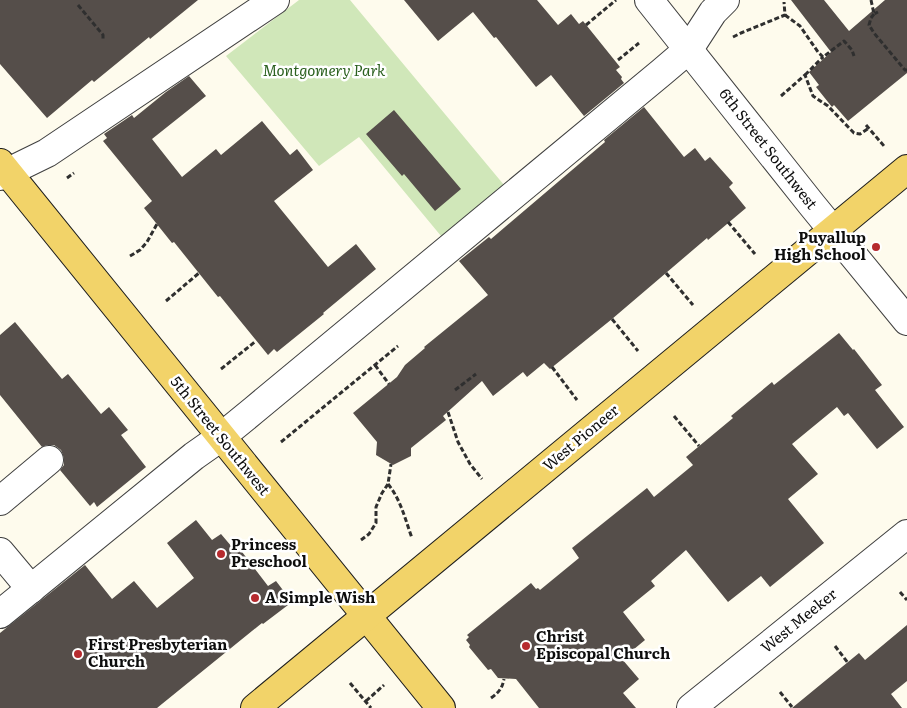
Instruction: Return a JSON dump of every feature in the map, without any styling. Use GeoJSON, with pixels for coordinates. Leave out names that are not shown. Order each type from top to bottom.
{"type":"FeatureCollection","features":[{"type":"Feature","properties":{"kind":"main road","name":"West Pioneer"},"geometry":{"type":"LineString","coordinates":[[255,708],[907,168]]}},
{"type":"Feature","properties":{"kind":"main road","name":"5th Street Southwest"},"geometry":{"type":"LineString","coordinates":[[3,170],[441,708]]}},
{"type":"Feature","properties":{"kind":"street"},"geometry":{"type":"LineString","coordinates":[[3,170],[47,153],[275,0]]}},
{"type":"Feature","properties":{"kind":"street","name":"6th Street Southwest"},"geometry":{"type":"LineString","coordinates":[[649,0],[907,321]]}},
{"type":"Feature","properties":{"kind":"street"},"geometry":{"type":"LineString","coordinates":[[0,614],[194,456],[221,437],[662,72],[689,49],[712,12],[725,0]]}},
{"type":"Feature","properties":{"kind":"street"},"geometry":{"type":"LineString","coordinates":[[0,501],[50,460]]}},
{"type":"Feature","properties":{"kind":"street","name":"West Meeker"},"geometry":{"type":"LineString","coordinates":[[691,708],[907,534]]}},
{"type":"Feature","properties":{"kind":"street"},"geometry":{"type":"LineString","coordinates":[[0,552],[31,589]]}},
{"type":"Feature","properties":{"kind":"path"},"geometry":{"type":"LineString","coordinates":[[586,24],[616,0]]}},
{"type":"Feature","properties":{"kind":"path"},"geometry":{"type":"LineString","coordinates":[[871,0],[874,14]]}},
{"type":"Feature","properties":{"kind":"path"},"geometry":{"type":"LineString","coordinates":[[784,2],[785,15],[800,26],[823,57]]}},
{"type":"Feature","properties":{"kind":"path"},"geometry":{"type":"LineString","coordinates":[[78,4],[103,35],[104,39]]}},
{"type":"Feature","properties":{"kind":"path"},"geometry":{"type":"LineString","coordinates":[[878,12],[870,18],[869,25],[905,70],[907,70]]}},
{"type":"Feature","properties":{"kind":"path"},"geometry":{"type":"LineString","coordinates":[[733,37],[785,15]]}},
{"type":"Feature","properties":{"kind":"path"},"geometry":{"type":"LineString","coordinates":[[781,96],[823,57],[844,41],[852,50],[854,56]]}},
{"type":"Feature","properties":{"kind":"path"},"geometry":{"type":"LineString","coordinates":[[618,60],[639,43]]}},
{"type":"Feature","properties":{"kind":"path"},"geometry":{"type":"LineString","coordinates":[[805,75],[813,96],[828,106],[854,133],[860,134],[867,127],[884,146]]}},
{"type":"Feature","properties":{"kind":"path"},"geometry":{"type":"LineString","coordinates":[[728,222],[754,254]]}},
{"type":"Feature","properties":{"kind":"path"},"geometry":{"type":"LineString","coordinates":[[130,256],[140,250],[147,242],[157,224]]}},
{"type":"Feature","properties":{"kind":"path"},"geometry":{"type":"LineString","coordinates":[[166,301],[199,273]]}},
{"type":"Feature","properties":{"kind":"path"},"geometry":{"type":"LineString","coordinates":[[666,273],[693,305]]}},
{"type":"Feature","properties":{"kind":"path"},"geometry":{"type":"LineString","coordinates":[[612,319],[638,351]]}},
{"type":"Feature","properties":{"kind":"path"},"geometry":{"type":"LineString","coordinates":[[221,369],[256,341]]}},
{"type":"Feature","properties":{"kind":"path"},"geometry":{"type":"LineString","coordinates":[[281,442],[398,346]]}},
{"type":"Feature","properties":{"kind":"path"},"geometry":{"type":"LineString","coordinates":[[375,365],[389,384]]}},
{"type":"Feature","properties":{"kind":"path"},"geometry":{"type":"LineString","coordinates":[[552,367],[577,400]]}},
{"type":"Feature","properties":{"kind":"path"},"geometry":{"type":"LineString","coordinates":[[455,390],[476,374]]}},
{"type":"Feature","properties":{"kind":"path"},"geometry":{"type":"LineString","coordinates":[[448,412],[458,442],[470,464],[482,479]]}},
{"type":"Feature","properties":{"kind":"path"},"geometry":{"type":"LineString","coordinates":[[674,416],[699,446]]}},
{"type":"Feature","properties":{"kind":"path"},"geometry":{"type":"LineString","coordinates":[[361,540],[369,534],[376,522],[376,507],[388,484],[391,464]]}},
{"type":"Feature","properties":{"kind":"path"},"geometry":{"type":"LineString","coordinates":[[388,484],[401,506],[412,538]]}},
{"type":"Feature","properties":{"kind":"path"},"geometry":{"type":"LineString","coordinates":[[900,592],[907,600]]}},
{"type":"Feature","properties":{"kind":"path"},"geometry":{"type":"LineString","coordinates":[[835,646],[848,663]]}},
{"type":"Feature","properties":{"kind":"path"},"geometry":{"type":"LineString","coordinates":[[491,698],[502,689],[504,679]]}},
{"type":"Feature","properties":{"kind":"path"},"geometry":{"type":"LineString","coordinates":[[350,683],[371,708]]}},
{"type":"Feature","properties":{"kind":"path"},"geometry":{"type":"LineString","coordinates":[[366,701],[385,685]]}},
{"type":"Feature","properties":{"kind":"path"},"geometry":{"type":"LineString","coordinates":[[780,692],[792,707]]}},
{"type":"Feature","properties":{"kind":"green space","name":"Montgomery Park"},"geometry":{"type":"Polygon","coordinates":[[[299,0],[350,0],[509,191],[446,242],[359,137],[319,166],[226,56],[299,0]]]}},
{"type":"Feature","properties":{"kind":"building"},"geometry":{"type":"Polygon","coordinates":[[[0,0],[198,0],[94,82],[92,80],[47,118],[0,64],[0,0]]]}},
{"type":"Feature","properties":{"kind":"building"},"geometry":{"type":"Polygon","coordinates":[[[404,0],[537,0],[558,25],[571,14],[579,24],[583,21],[620,67],[616,70],[624,83],[584,116],[551,75],[536,87],[496,37],[494,38],[473,12],[438,41],[404,0]]]}},
{"type":"Feature","properties":{"kind":"building"},"geometry":{"type":"Polygon","coordinates":[[[791,0],[824,0],[849,31],[885,0],[907,0],[907,73],[848,121],[834,105],[832,107],[816,87],[819,85],[809,72],[831,52],[791,0]]]}},
{"type":"Feature","properties":{"kind":"building"},"geometry":{"type":"Polygon","coordinates":[[[189,76],[206,96],[152,139],[182,177],[216,149],[221,155],[262,121],[290,155],[297,149],[313,170],[274,201],[328,267],[356,244],[376,269],[277,352],[274,349],[268,355],[144,208],[152,201],[103,141],[107,138],[104,134],[132,115],[134,118],[189,76]]]}},
{"type":"Feature","properties":{"kind":"building"},"geometry":{"type":"Polygon","coordinates":[[[644,107],[684,157],[695,148],[705,161],[710,157],[733,183],[729,187],[746,208],[708,240],[707,238],[550,369],[544,363],[527,377],[523,372],[493,396],[482,381],[443,416],[446,420],[411,448],[411,456],[393,465],[376,455],[377,442],[353,413],[397,377],[405,365],[424,347],[488,295],[459,261],[489,237],[491,239],[644,107]]]}},
{"type":"Feature","properties":{"kind":"building"},"geometry":{"type":"Polygon","coordinates":[[[394,110],[461,189],[435,211],[404,174],[402,176],[366,134],[394,110]]]}},
{"type":"Feature","properties":{"kind":"building"},"geometry":{"type":"Polygon","coordinates":[[[15,322],[62,379],[68,374],[101,414],[109,407],[128,430],[121,435],[146,467],[97,507],[94,502],[90,506],[60,470],[64,465],[61,450],[54,445],[42,447],[0,395],[0,335],[15,322]]]}},
{"type":"Feature","properties":{"kind":"building"},"geometry":{"type":"Polygon","coordinates":[[[839,333],[882,385],[875,390],[904,427],[877,449],[848,413],[844,416],[837,407],[792,444],[818,474],[788,499],[824,543],[770,587],[761,576],[728,602],[686,550],[651,581],[655,586],[623,612],[645,640],[622,659],[639,679],[623,693],[636,708],[539,708],[516,679],[498,678],[491,669],[488,670],[469,647],[470,645],[466,640],[469,637],[467,635],[531,583],[536,589],[540,590],[579,558],[572,548],[647,488],[654,497],[693,465],[686,457],[733,418],[731,416],[772,382],[774,385],[839,333]]]}},
{"type":"Feature","properties":{"kind":"building"},"geometry":{"type":"Polygon","coordinates":[[[196,520],[212,540],[221,534],[232,547],[236,544],[268,586],[276,581],[292,602],[262,623],[157,708],[0,708],[0,633],[85,565],[112,599],[134,581],[157,608],[194,578],[167,543],[196,520]]]}},
{"type":"Feature","properties":{"kind":"building"},"geometry":{"type":"Polygon","coordinates":[[[907,625],[907,681],[891,694],[902,708],[792,708],[859,653],[865,660],[907,625]]]}},
{"type":"Feature","properties":{"kind":"place","name":"Puyallup High School"},"geometry":{"type":"Point","coordinates":[876,247]}},
{"type":"Feature","properties":{"kind":"place","name":"Princess Preschool"},"geometry":{"type":"Point","coordinates":[221,554]}},
{"type":"Feature","properties":{"kind":"place","name":"A Simple Wish"},"geometry":{"type":"Point","coordinates":[255,598]}},
{"type":"Feature","properties":{"kind":"place","name":"Christ Episcopal Church"},"geometry":{"type":"Point","coordinates":[526,646]}},
{"type":"Feature","properties":{"kind":"place","name":"First Presbyterian Church"},"geometry":{"type":"Point","coordinates":[78,654]}}]}
